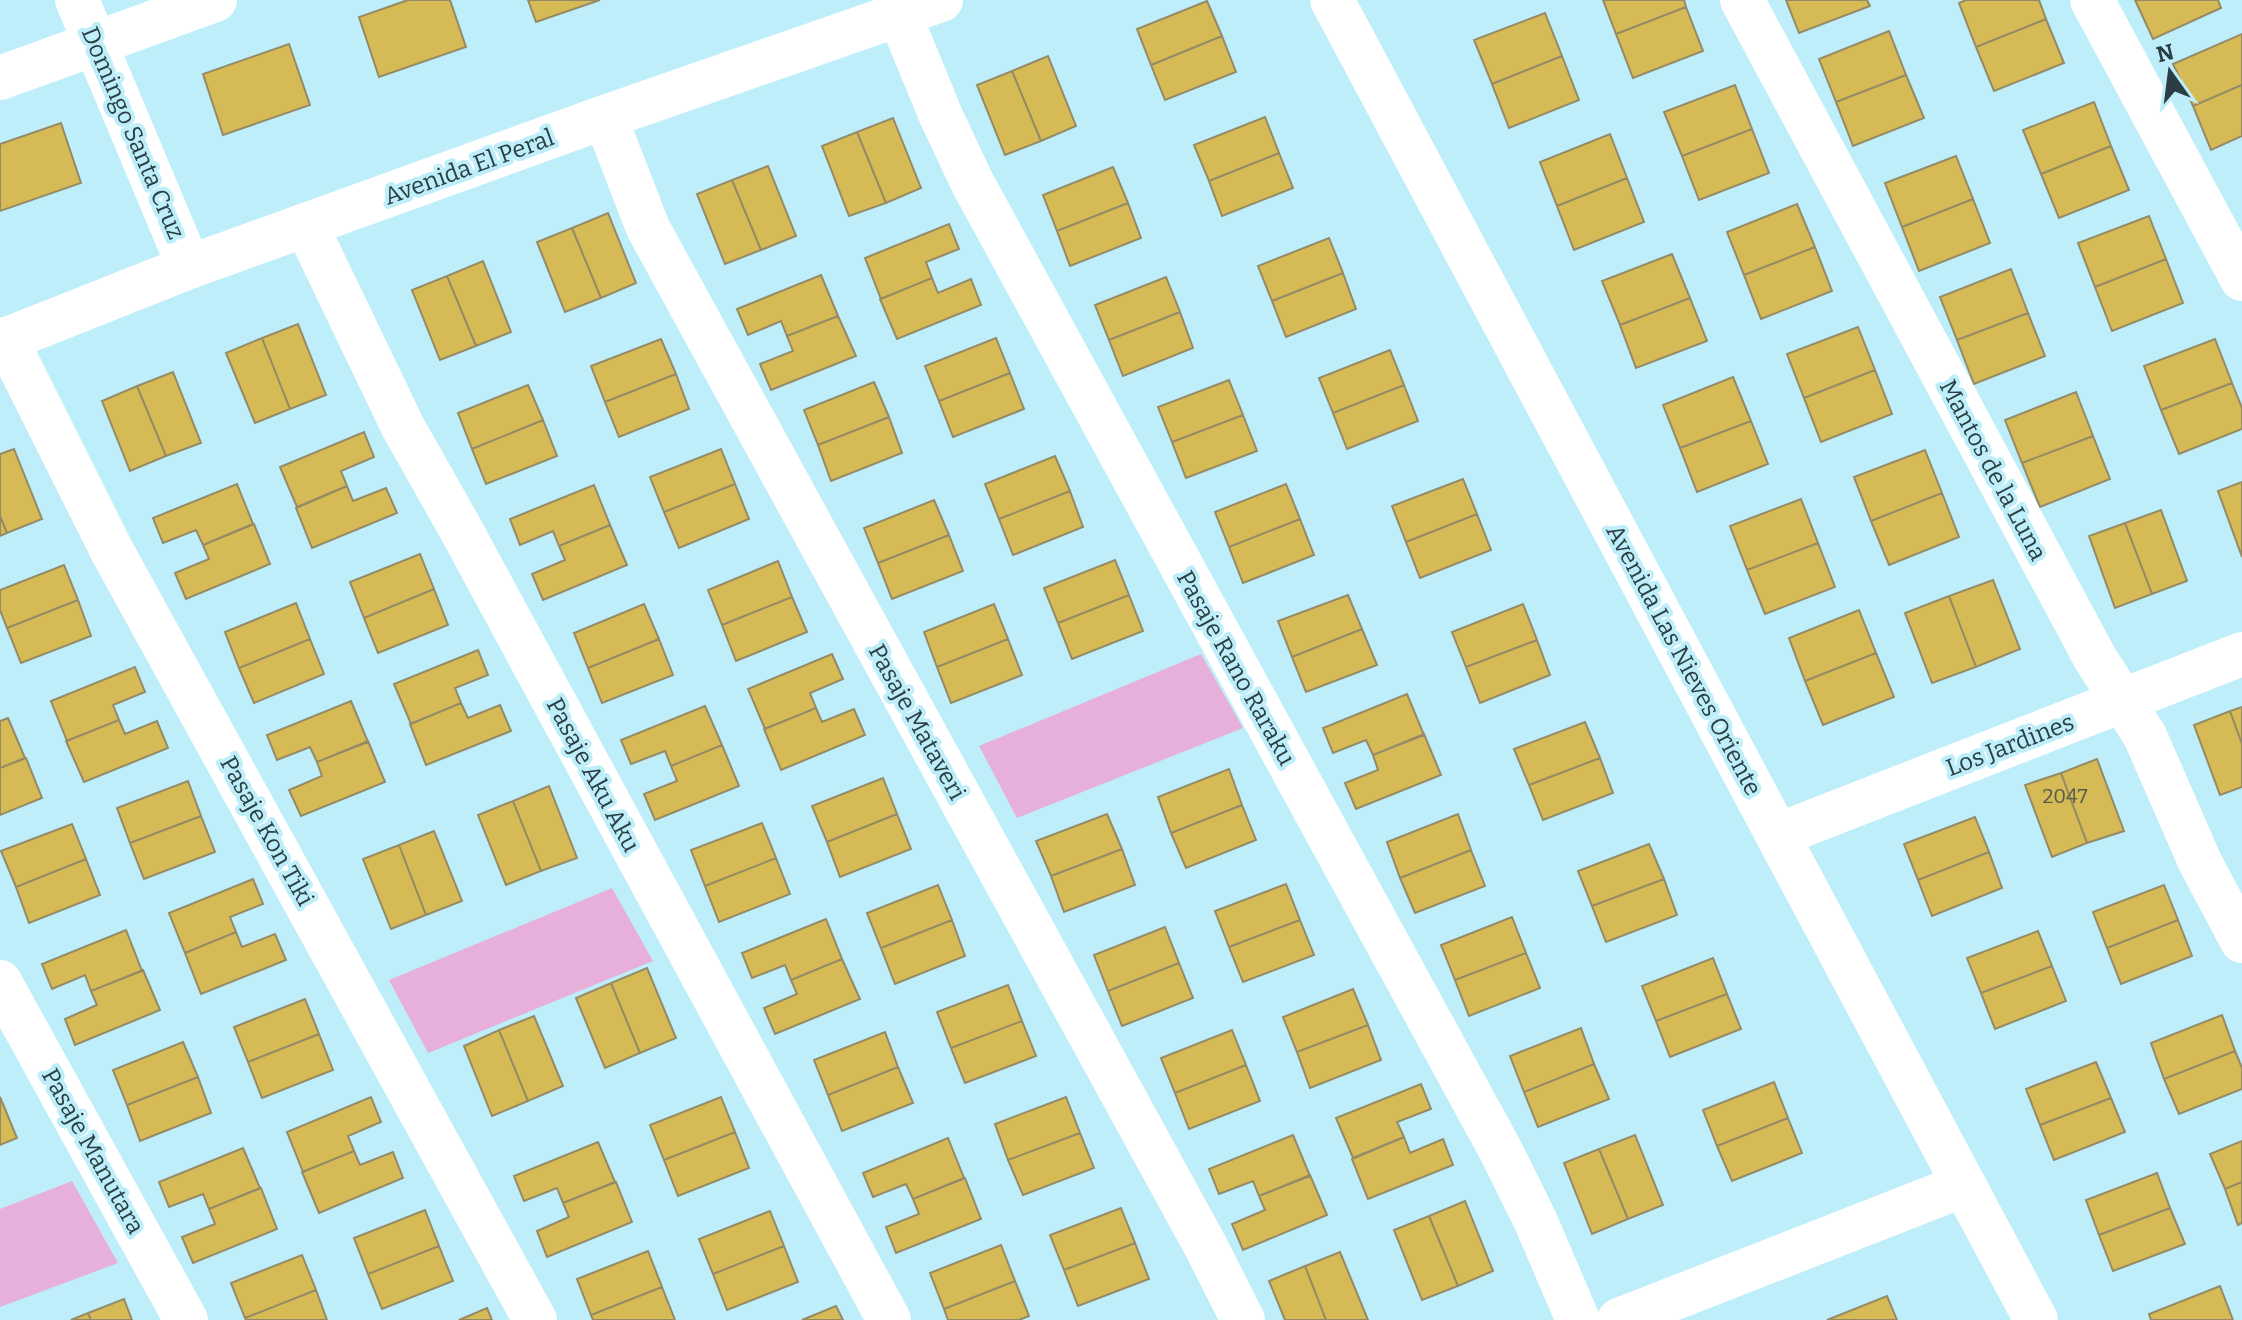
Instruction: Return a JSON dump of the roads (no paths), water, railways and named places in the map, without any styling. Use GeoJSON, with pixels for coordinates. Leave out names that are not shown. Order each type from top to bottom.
{"type":"FeatureCollection","features":[{"type":"Feature","properties":{"kind":"street","name":"Domingo Santa Cruz"},"geometry":{"type":"LineString","coordinates":[[77,0],[189,267]]}},
{"type":"Feature","properties":{"kind":"street"},"geometry":{"type":"LineString","coordinates":[[0,78],[215,0]]}},
{"type":"Feature","properties":{"kind":"street","name":"Avenida El Peral"},"geometry":{"type":"LineString","coordinates":[[3,341],[189,267],[941,0]]}},
{"type":"Feature","properties":{"kind":"street","name":"Avenida Las Nieves Oriente"},"geometry":{"type":"LineString","coordinates":[[1332,0],[2036,1320]]}},
{"type":"Feature","properties":{"kind":"street","name":"Mantos de la Luna"},"geometry":{"type":"LineString","coordinates":[[1742,0],[2079,630],[2145,736],[2200,862],[2242,941]]}},
{"type":"Feature","properties":{"kind":"street"},"geometry":{"type":"LineString","coordinates":[[2092,0],[2242,279]]}},
{"type":"Feature","properties":{"kind":"street","name":"Pasaje Rano Raraku"},"geometry":{"type":"LineString","coordinates":[[899,14],[972,182],[1502,1153],[1578,1320]]}},
{"type":"Feature","properties":{"kind":"street","name":"Pasaje Mataveri"},"geometry":{"type":"LineString","coordinates":[[605,117],[648,228],[1190,1217],[1243,1320]]}},
{"type":"Feature","properties":{"kind":"street","name":"Pasaje Aku Aku"},"geometry":{"type":"LineString","coordinates":[[306,225],[403,427],[889,1320]]}},
{"type":"Feature","properties":{"kind":"street","name":"Pasaje Kon Tiki"},"geometry":{"type":"LineString","coordinates":[[3,341],[112,551],[535,1320]]}},
{"type":"Feature","properties":{"kind":"street","name":"Los Jardines"},"geometry":{"type":"LineString","coordinates":[[1778,835],[2242,654]]}},
{"type":"Feature","properties":{"kind":"street","name":"Pasaje Manutara"},"geometry":{"type":"LineString","coordinates":[[0,982],[186,1320]]}},
{"type":"Feature","properties":{"kind":"street"},"geometry":{"type":"LineString","coordinates":[[1626,1319],[1964,1185]]}}]}
